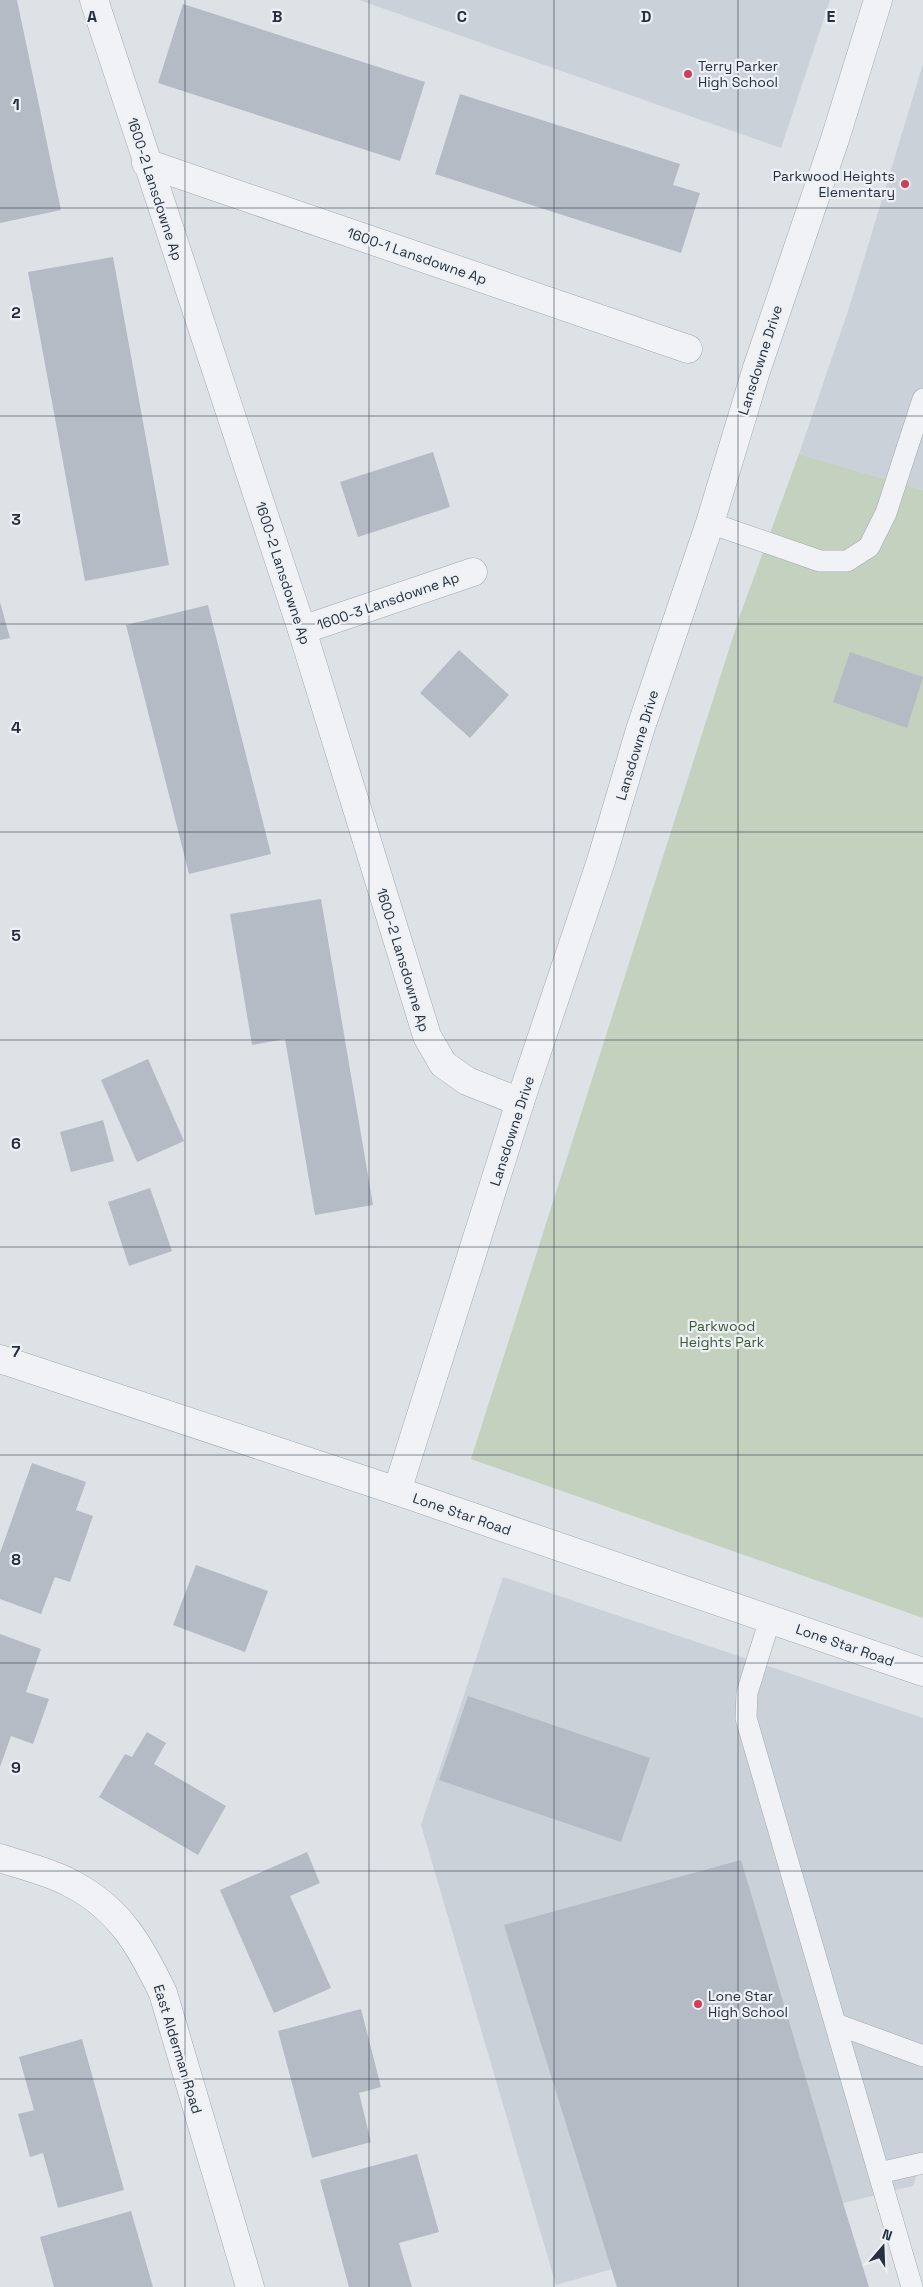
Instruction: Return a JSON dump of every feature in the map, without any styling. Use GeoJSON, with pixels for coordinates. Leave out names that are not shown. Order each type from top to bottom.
{"type":"FeatureCollection","features":[{"type":"Feature","properties":{"kind":"street","name":"1600-2 Lansdowne Ap"},"geometry":{"type":"LineString","coordinates":[[94,0],[146,163],[302,630],[427,1036],[443,1064],[467,1081],[520,1102]]}},
{"type":"Feature","properties":{"kind":"street","name":"Lansdowne Drive"},"geometry":{"type":"LineString","coordinates":[[397,1491],[520,1102],[602,861],[640,730],[710,522],[756,371],[836,139],[878,0]]}},
{"type":"Feature","properties":{"kind":"street","name":"1600-1 Lansdowne Ap"},"geometry":{"type":"LineString","coordinates":[[146,163],[688,349]]}},
{"type":"Feature","properties":{"kind":"street","name":"1600-3 Lansdowne Ap"},"geometry":{"type":"LineString","coordinates":[[302,630],[473,572]]}},
{"type":"Feature","properties":{"kind":"street","name":"Lone Star Road"},"geometry":{"type":"LineString","coordinates":[[0,1359],[397,1491],[923,1672]]}},
{"type":"Feature","properties":{"kind":"street","name":"East Alderman Road"},"geometry":{"type":"LineString","coordinates":[[0,1858],[72,1884],[111,1912],[142,1949],[163,1993],[250,2287]]}},
{"type":"Feature","properties":{"kind":"lane"},"geometry":{"type":"LineString","coordinates":[[710,522],[820,561],[847,561],[869,547],[886,513],[923,399]]}},
{"type":"Feature","properties":{"kind":"lane"},"geometry":{"type":"LineString","coordinates":[[770,1619],[747,1692],[746,1718],[912,2287]]}},
{"type":"Feature","properties":{"kind":"lane"},"geometry":{"type":"LineString","coordinates":[[836,2024],[923,2056]]}},
{"type":"Feature","properties":{"kind":"lane"},"geometry":{"type":"LineString","coordinates":[[879,2172],[923,2162]]}},
{"type":"Feature","properties":{"kind":"shaded area","name":"Terry Parker High School"},"geometry":{"type":"Polygon","coordinates":[[[359,0],[830,0],[781,148],[359,0]]]}},
{"type":"Feature","properties":{"kind":"shaded area","name":"Parkwood Heights Elementary"},"geometry":{"type":"Polygon","coordinates":[[[923,64],[923,490],[799,454],[850,305],[923,64]]]}},
{"type":"Feature","properties":{"kind":"shaded area","name":"Lone Star High School"},"geometry":{"type":"Polygon","coordinates":[[[503,1577],[923,1718],[923,2156],[913,2186],[843,2203],[556,2285],[421,1825],[503,1577]]]}},
{"type":"Feature","properties":{"kind":"green space","name":"Parkwood Heights Park"},"geometry":{"type":"Polygon","coordinates":[[[799,454],[923,490],[923,1618],[471,1459],[739,618],[799,454]]]}},
{"type":"Feature","properties":{"kind":"building"},"geometry":{"type":"Polygon","coordinates":[[[0,0],[17,0],[61,210],[0,223],[0,0]]]}},
{"type":"Feature","properties":{"kind":"building"},"geometry":{"type":"Polygon","coordinates":[[[183,4],[425,82],[400,161],[158,83],[183,4]]]}},
{"type":"Feature","properties":{"kind":"building"},"geometry":{"type":"Polygon","coordinates":[[[460,94],[680,164],[673,185],[700,193],[681,253],[435,174],[460,94]]]}},
{"type":"Feature","properties":{"kind":"building"},"geometry":{"type":"Polygon","coordinates":[[[113,257],[169,565],[85,581],[28,272],[113,257]]]}},
{"type":"Feature","properties":{"kind":"building"},"geometry":{"type":"Polygon","coordinates":[[[433,452],[450,507],[358,537],[340,482],[433,452]]]}},
{"type":"Feature","properties":{"kind":"building"},"geometry":{"type":"Polygon","coordinates":[[[0,602],[10,638],[0,640],[0,602]]]}},
{"type":"Feature","properties":{"kind":"building"},"geometry":{"type":"Polygon","coordinates":[[[208,605],[271,854],[189,874],[126,625],[208,605]]]}},
{"type":"Feature","properties":{"kind":"building"},"geometry":{"type":"Polygon","coordinates":[[[459,650],[509,695],[470,738],[420,693],[459,650]]]}},
{"type":"Feature","properties":{"kind":"building"},"geometry":{"type":"Polygon","coordinates":[[[850,652],[923,677],[907,728],[833,702],[850,652]]]}},
{"type":"Feature","properties":{"kind":"building"},"geometry":{"type":"Polygon","coordinates":[[[321,899],[373,1205],[315,1215],[285,1039],[252,1045],[230,914],[321,899]]]}},
{"type":"Feature","properties":{"kind":"building"},"geometry":{"type":"Polygon","coordinates":[[[148,1059],[184,1141],[137,1162],[101,1080],[148,1059]]]}},
{"type":"Feature","properties":{"kind":"building"},"geometry":{"type":"Polygon","coordinates":[[[103,1120],[114,1161],[71,1172],[60,1132],[103,1120]]]}},
{"type":"Feature","properties":{"kind":"building"},"geometry":{"type":"Polygon","coordinates":[[[150,1188],[172,1251],[129,1266],[108,1202],[150,1188]]]}},
{"type":"Feature","properties":{"kind":"building"},"geometry":{"type":"Polygon","coordinates":[[[32,1463],[86,1482],[76,1510],[93,1516],[70,1582],[55,1577],[41,1614],[0,1599],[0,1553],[32,1463]]]}},
{"type":"Feature","properties":{"kind":"building"},"geometry":{"type":"Polygon","coordinates":[[[196,1565],[268,1591],[245,1652],[173,1625],[196,1565]]]}},
{"type":"Feature","properties":{"kind":"building"},"geometry":{"type":"Polygon","coordinates":[[[0,1634],[41,1649],[26,1692],[49,1699],[33,1744],[11,1736],[0,1767],[0,1634]]]}},
{"type":"Feature","properties":{"kind":"building"},"geometry":{"type":"Polygon","coordinates":[[[468,1696],[650,1758],[621,1842],[439,1780],[468,1696]]]}},
{"type":"Feature","properties":{"kind":"building"},"geometry":{"type":"Polygon","coordinates":[[[147,1732],[166,1743],[154,1764],[226,1806],[198,1855],[99,1797],[125,1754],[132,1757],[147,1732]]]}},
{"type":"Feature","properties":{"kind":"building"},"geometry":{"type":"Polygon","coordinates":[[[307,1852],[320,1883],[290,1896],[331,1988],[274,2013],[220,1890],[307,1852]]]}},
{"type":"Feature","properties":{"kind":"building"},"geometry":{"type":"Polygon","coordinates":[[[741,1860],[869,2287],[617,2287],[504,1925],[741,1860]]]}},
{"type":"Feature","properties":{"kind":"building"},"geometry":{"type":"Polygon","coordinates":[[[361,2009],[381,2087],[359,2093],[371,2142],[312,2158],[278,2031],[361,2009]]]}},
{"type":"Feature","properties":{"kind":"building"},"geometry":{"type":"Polygon","coordinates":[[[82,2039],[124,2190],[58,2208],[43,2153],[30,2157],[18,2114],[34,2110],[19,2057],[82,2039]]]}},
{"type":"Feature","properties":{"kind":"building"},"geometry":{"type":"Polygon","coordinates":[[[417,2154],[439,2232],[399,2243],[412,2287],[349,2287],[320,2180],[417,2154]]]}},
{"type":"Feature","properties":{"kind":"building"},"geometry":{"type":"Polygon","coordinates":[[[131,2211],[153,2287],[54,2287],[40,2237],[131,2211]]]}},
{"type":"Feature","properties":{"kind":"place","name":"Terry Parker High School"},"geometry":{"type":"Point","coordinates":[688,74]}},
{"type":"Feature","properties":{"kind":"place","name":"Parkwood Heights Elementary"},"geometry":{"type":"Point","coordinates":[905,184]}},
{"type":"Feature","properties":{"kind":"place","name":"Lone Star High School"},"geometry":{"type":"Point","coordinates":[698,2004]}}]}
